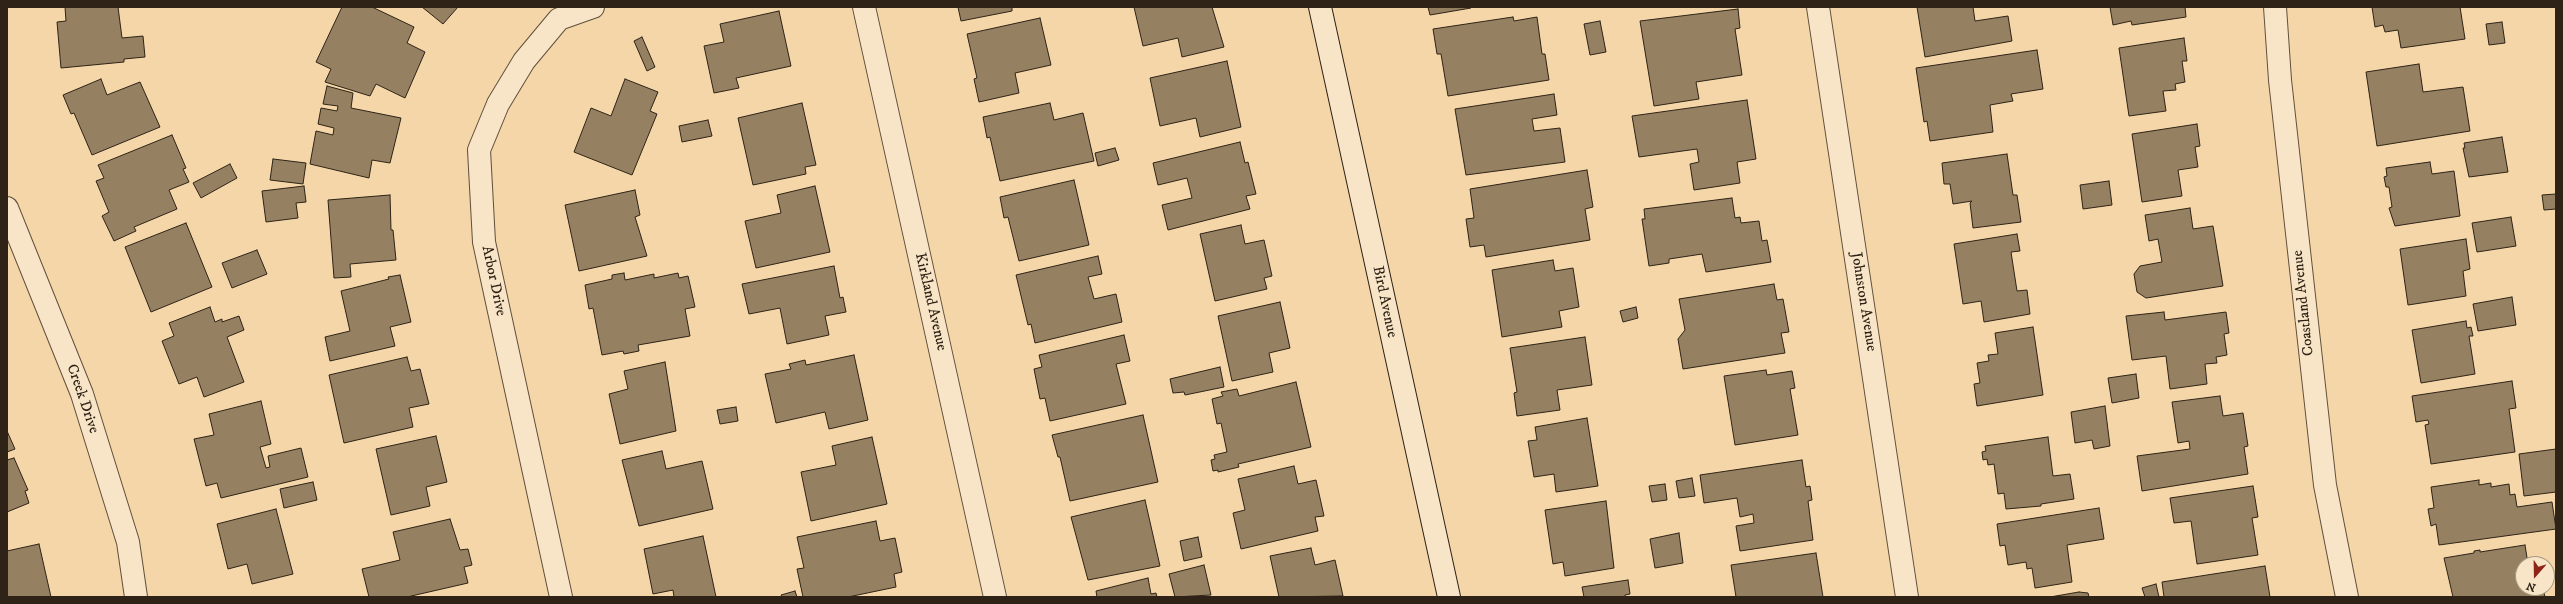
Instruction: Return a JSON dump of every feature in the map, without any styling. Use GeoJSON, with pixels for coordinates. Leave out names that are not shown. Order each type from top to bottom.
{"type":"FeatureCollection","features":[{"type":"Feature","properties":{"kind":"street","name":"Arbor Drive"},"geometry":{"type":"LineString","coordinates":[[561,597],[484,242],[479,150],[498,104],[524,61],[559,19],[593,7]]}},
{"type":"Feature","properties":{"kind":"street","name":"Kirkland Avenue"},"geometry":{"type":"LineString","coordinates":[[864,7],[995,597]]}},
{"type":"Feature","properties":{"kind":"street","name":"Bird Avenue"},"geometry":{"type":"LineString","coordinates":[[1320,7],[1449,597]]}},
{"type":"Feature","properties":{"kind":"street","name":"Johnston Avenue"},"geometry":{"type":"LineString","coordinates":[[1818,7],[1907,597]]}},
{"type":"Feature","properties":{"kind":"street","name":"Coastland Avenue"},"geometry":{"type":"LineString","coordinates":[[2275,7],[2280,80],[2325,485],[2347,597]]}},
{"type":"Feature","properties":{"kind":"street","name":"Creek Drive"},"geometry":{"type":"LineString","coordinates":[[7,208],[82,394],[128,542],[136,597]]}},
{"type":"Feature","properties":{"kind":"building"},"geometry":{"type":"Polygon","coordinates":[[[65,7],[118,7],[122,38],[143,36],[145,57],[124,59],[124,62],[61,68],[57,22],[66,21],[65,7]]]}},
{"type":"Feature","properties":{"kind":"building"},"geometry":{"type":"Polygon","coordinates":[[[342,7],[372,7],[414,27],[407,43],[425,52],[405,98],[376,84],[370,96],[325,82],[331,69],[316,62],[342,7]]]}},
{"type":"Feature","properties":{"kind":"building"},"geometry":{"type":"Polygon","coordinates":[[[422,7],[458,7],[443,24],[422,7]]]}},
{"type":"Feature","properties":{"kind":"building"},"geometry":{"type":"Polygon","coordinates":[[[958,7],[1012,7],[1012,11],[961,21],[958,7]]]}},
{"type":"Feature","properties":{"kind":"building"},"geometry":{"type":"Polygon","coordinates":[[[1134,7],[1212,7],[1224,47],[1182,57],[1178,38],[1143,46],[1134,7]]]}},
{"type":"Feature","properties":{"kind":"building"},"geometry":{"type":"Polygon","coordinates":[[[1428,7],[1471,7],[1471,8],[1430,15],[1428,7]]]}},
{"type":"Feature","properties":{"kind":"building"},"geometry":{"type":"Polygon","coordinates":[[[1917,7],[1973,7],[1975,21],[2008,16],[2012,41],[1925,57],[1917,7]]]}},
{"type":"Feature","properties":{"kind":"building"},"geometry":{"type":"Polygon","coordinates":[[[2110,7],[2185,7],[2186,17],[2132,25],[2131,21],[2113,25],[2110,7]]]}},
{"type":"Feature","properties":{"kind":"building"},"geometry":{"type":"Polygon","coordinates":[[[2372,7],[2460,7],[2465,39],[2401,48],[2398,30],[2385,32],[2383,25],[2375,27],[2372,7]]]}},
{"type":"Feature","properties":{"kind":"building"},"geometry":{"type":"Polygon","coordinates":[[[1738,9],[1740,28],[1735,29],[1742,75],[1696,82],[1699,99],[1654,106],[1640,21],[1738,9]]]}},
{"type":"Feature","properties":{"kind":"building"},"geometry":{"type":"Polygon","coordinates":[[[779,11],[791,66],[736,78],[739,88],[714,93],[704,46],[724,42],[720,24],[779,11]]]}},
{"type":"Feature","properties":{"kind":"building"},"geometry":{"type":"Polygon","coordinates":[[[1513,17],[1514,21],[1537,17],[1542,54],[1545,54],[1549,80],[1448,96],[1441,54],[1437,54],[1433,29],[1513,17]]]}},
{"type":"Feature","properties":{"kind":"building"},"geometry":{"type":"Polygon","coordinates":[[[1040,18],[1051,65],[1015,73],[1019,93],[979,102],[974,79],[977,78],[967,34],[1040,18]]]}},
{"type":"Feature","properties":{"kind":"building"},"geometry":{"type":"Polygon","coordinates":[[[1600,21],[1606,52],[1590,55],[1584,24],[1600,21]]]}},
{"type":"Feature","properties":{"kind":"building"},"geometry":{"type":"Polygon","coordinates":[[[2502,22],[2505,43],[2489,45],[2486,24],[2502,22]]]}},
{"type":"Feature","properties":{"kind":"building"},"geometry":{"type":"Polygon","coordinates":[[[642,37],[655,67],[647,71],[634,41],[642,37]]]}},
{"type":"Feature","properties":{"kind":"building"},"geometry":{"type":"Polygon","coordinates":[[[2184,38],[2187,61],[2182,61],[2185,82],[2175,84],[2176,90],[2163,91],[2166,111],[2129,116],[2119,48],[2184,38]]]}},
{"type":"Feature","properties":{"kind":"building"},"geometry":{"type":"Polygon","coordinates":[[[2037,50],[2043,89],[2011,94],[2013,101],[1990,105],[1993,132],[1930,141],[1927,121],[1924,122],[1916,68],[2037,50]]]}},
{"type":"Feature","properties":{"kind":"building"},"geometry":{"type":"Polygon","coordinates":[[[1227,61],[1241,127],[1200,137],[1196,118],[1160,126],[1150,78],[1227,61]]]}},
{"type":"Feature","properties":{"kind":"building"},"geometry":{"type":"Polygon","coordinates":[[[2419,64],[2423,92],[2463,87],[2470,131],[2377,146],[2366,72],[2419,64]]]}},
{"type":"Feature","properties":{"kind":"building"},"geometry":{"type":"Polygon","coordinates":[[[101,79],[107,95],[140,82],[160,127],[92,155],[74,113],[71,114],[63,95],[101,79]]]}},
{"type":"Feature","properties":{"kind":"building"},"geometry":{"type":"Polygon","coordinates":[[[625,79],[658,92],[650,111],[657,114],[632,175],[574,152],[591,108],[611,116],[625,79]]]}},
{"type":"Feature","properties":{"kind":"building"},"geometry":{"type":"Polygon","coordinates":[[[327,86],[353,93],[351,108],[401,118],[390,163],[372,160],[369,178],[310,164],[316,131],[333,135],[334,128],[318,124],[321,108],[337,111],[338,106],[323,104],[327,86]]]}},
{"type":"Feature","properties":{"kind":"building"},"geometry":{"type":"Polygon","coordinates":[[[1554,94],[1557,115],[1532,119],[1534,131],[1560,128],[1565,162],[1466,175],[1455,109],[1554,94]]]}},
{"type":"Feature","properties":{"kind":"building"},"geometry":{"type":"Polygon","coordinates":[[[1747,100],[1756,159],[1737,162],[1740,183],[1694,190],[1690,164],[1699,162],[1697,149],[1639,157],[1632,116],[1747,100]]]}},
{"type":"Feature","properties":{"kind":"building"},"geometry":{"type":"Polygon","coordinates":[[[802,103],[816,165],[805,167],[806,174],[753,185],[738,118],[802,103]]]}},
{"type":"Feature","properties":{"kind":"building"},"geometry":{"type":"Polygon","coordinates":[[[1050,103],[1054,120],[1083,113],[1094,161],[1000,181],[990,137],[987,138],[983,117],[1050,103]]]}},
{"type":"Feature","properties":{"kind":"building"},"geometry":{"type":"Polygon","coordinates":[[[708,120],[712,136],[682,142],[679,126],[708,120]]]}},
{"type":"Feature","properties":{"kind":"building"},"geometry":{"type":"Polygon","coordinates":[[[2197,124],[2200,146],[2195,147],[2198,167],[2178,170],[2182,196],[2142,202],[2132,134],[2197,124]]]}},
{"type":"Feature","properties":{"kind":"building"},"geometry":{"type":"Polygon","coordinates":[[[172,135],[186,168],[183,169],[189,182],[169,190],[177,209],[134,227],[136,231],[114,241],[102,216],[109,212],[96,181],[104,178],[98,165],[172,135]]]}},
{"type":"Feature","properties":{"kind":"building"},"geometry":{"type":"Polygon","coordinates":[[[2502,137],[2508,172],[2469,177],[2463,148],[2465,148],[2464,143],[2502,137]]]}},
{"type":"Feature","properties":{"kind":"building"},"geometry":{"type":"Polygon","coordinates":[[[1240,142],[1245,163],[1248,162],[1256,194],[1246,196],[1250,209],[1168,230],[1162,205],[1192,198],[1187,178],[1158,185],[1153,163],[1240,142]]]}},
{"type":"Feature","properties":{"kind":"building"},"geometry":{"type":"Polygon","coordinates":[[[1115,148],[1119,160],[1098,166],[1095,153],[1115,148]]]}},
{"type":"Feature","properties":{"kind":"building"},"geometry":{"type":"Polygon","coordinates":[[[2007,154],[2013,195],[2017,195],[2021,222],[1973,228],[1970,203],[1972,201],[1953,204],[1950,184],[1944,184],[1942,163],[2007,154]]]}},
{"type":"Feature","properties":{"kind":"building"},"geometry":{"type":"Polygon","coordinates":[[[273,159],[306,163],[303,184],[270,180],[273,159]]]}},
{"type":"Feature","properties":{"kind":"building"},"geometry":{"type":"Polygon","coordinates":[[[2430,162],[2432,174],[2454,171],[2460,216],[2395,226],[2389,208],[2392,207],[2389,187],[2386,187],[2384,177],[2387,176],[2386,168],[2430,162]]]}},
{"type":"Feature","properties":{"kind":"building"},"geometry":{"type":"Polygon","coordinates":[[[230,164],[237,178],[201,198],[193,183],[230,164]]]}},
{"type":"Feature","properties":{"kind":"building"},"geometry":{"type":"Polygon","coordinates":[[[1587,170],[1593,207],[1585,209],[1590,240],[1486,257],[1484,245],[1470,247],[1466,219],[1474,218],[1470,189],[1587,170]]]}},
{"type":"Feature","properties":{"kind":"building"},"geometry":{"type":"Polygon","coordinates":[[[1074,180],[1089,245],[1019,261],[1008,217],[1004,218],[1000,197],[1074,180]]]}},
{"type":"Feature","properties":{"kind":"building"},"geometry":{"type":"Polygon","coordinates":[[[2109,181],[2112,205],[2083,209],[2080,185],[2109,181]]]}},
{"type":"Feature","properties":{"kind":"building"},"geometry":{"type":"Polygon","coordinates":[[[304,186],[306,202],[296,203],[298,218],[266,222],[262,191],[304,186]]]}},
{"type":"Feature","properties":{"kind":"building"},"geometry":{"type":"Polygon","coordinates":[[[815,186],[830,252],[756,268],[745,221],[781,213],[777,195],[815,186]]]}},
{"type":"Feature","properties":{"kind":"building"},"geometry":{"type":"Polygon","coordinates":[[[635,190],[640,215],[635,217],[647,256],[579,271],[565,205],[635,190]]]}},
{"type":"Feature","properties":{"kind":"building"},"geometry":{"type":"Polygon","coordinates":[[[2556,194],[2556,209],[2544,210],[2542,195],[2556,194]]]}},
{"type":"Feature","properties":{"kind":"building"},"geometry":{"type":"Polygon","coordinates":[[[390,195],[391,230],[393,230],[396,260],[350,264],[351,277],[334,278],[328,200],[390,195]]]}},
{"type":"Feature","properties":{"kind":"building"},"geometry":{"type":"Polygon","coordinates":[[[1732,198],[1735,218],[1740,217],[1741,223],[1759,221],[1762,241],[1767,240],[1771,262],[1706,272],[1702,254],[1669,259],[1669,263],[1649,266],[1642,219],[1645,219],[1644,209],[1732,198]]]}},
{"type":"Feature","properties":{"kind":"building"},"geometry":{"type":"Polygon","coordinates":[[[2190,208],[2193,229],[2213,226],[2223,286],[2146,298],[2137,292],[2134,274],[2140,266],[2162,262],[2158,239],[2149,241],[2145,215],[2190,208]]]}},
{"type":"Feature","properties":{"kind":"building"},"geometry":{"type":"Polygon","coordinates":[[[2511,217],[2516,246],[2477,252],[2472,223],[2511,217]]]}},
{"type":"Feature","properties":{"kind":"building"},"geometry":{"type":"Polygon","coordinates":[[[186,223],[212,287],[151,312],[125,247],[186,223]]]}},
{"type":"Feature","properties":{"kind":"building"},"geometry":{"type":"Polygon","coordinates":[[[1241,225],[1245,244],[1264,240],[1272,276],[1264,278],[1267,289],[1215,301],[1200,234],[1241,225]]]}},
{"type":"Feature","properties":{"kind":"building"},"geometry":{"type":"Polygon","coordinates":[[[2017,234],[2020,251],[2011,252],[2017,291],[2027,290],[2030,314],[1984,322],[1981,301],[1963,304],[1954,244],[2017,234]]]}},
{"type":"Feature","properties":{"kind":"building"},"geometry":{"type":"Polygon","coordinates":[[[2466,239],[2470,269],[2463,271],[2466,296],[2408,305],[2400,249],[2466,239]]]}},
{"type":"Feature","properties":{"kind":"building"},"geometry":{"type":"Polygon","coordinates":[[[257,250],[267,274],[232,288],[222,263],[257,250]]]}},
{"type":"Feature","properties":{"kind":"building"},"geometry":{"type":"Polygon","coordinates":[[[1098,256],[1102,274],[1088,277],[1094,299],[1116,294],[1122,322],[1035,343],[1031,324],[1028,325],[1016,275],[1098,256]]]}},
{"type":"Feature","properties":{"kind":"building"},"geometry":{"type":"Polygon","coordinates":[[[1553,260],[1555,271],[1573,268],[1579,307],[1559,311],[1562,327],[1502,337],[1492,270],[1553,260]]]}},
{"type":"Feature","properties":{"kind":"building"},"geometry":{"type":"Polygon","coordinates":[[[834,266],[840,298],[843,297],[846,312],[825,316],[829,335],[787,344],[780,308],[749,314],[742,284],[834,266]]]}},
{"type":"Feature","properties":{"kind":"building"},"geometry":{"type":"Polygon","coordinates":[[[624,273],[625,280],[654,274],[654,278],[678,273],[679,278],[688,276],[695,307],[685,309],[690,336],[638,345],[639,351],[624,354],[623,351],[602,355],[593,308],[589,309],[585,285],[612,279],[612,275],[624,273]]]}},
{"type":"Feature","properties":{"kind":"building"},"geometry":{"type":"Polygon","coordinates":[[[400,275],[411,322],[390,327],[395,346],[330,361],[325,337],[350,331],[341,291],[389,279],[388,277],[400,275]]]}},
{"type":"Feature","properties":{"kind":"building"},"geometry":{"type":"Polygon","coordinates":[[[1774,284],[1777,300],[1783,299],[1789,332],[1781,333],[1785,353],[1683,369],[1678,339],[1685,330],[1679,299],[1774,284]]]}},
{"type":"Feature","properties":{"kind":"building"},"geometry":{"type":"Polygon","coordinates":[[[2512,297],[2516,325],[2478,331],[2473,304],[2512,297]]]}},
{"type":"Feature","properties":{"kind":"building"},"geometry":{"type":"Polygon","coordinates":[[[1280,302],[1290,348],[1269,353],[1273,372],[1232,381],[1218,316],[1280,302]]]}},
{"type":"Feature","properties":{"kind":"building"},"geometry":{"type":"Polygon","coordinates":[[[210,307],[215,322],[222,319],[222,322],[239,316],[244,330],[227,337],[244,382],[204,397],[197,377],[179,384],[162,341],[174,336],[169,323],[210,307]]]}},
{"type":"Feature","properties":{"kind":"building"},"geometry":{"type":"Polygon","coordinates":[[[1636,307],[1638,318],[1623,322],[1620,311],[1636,307]]]}},
{"type":"Feature","properties":{"kind":"building"},"geometry":{"type":"Polygon","coordinates":[[[2164,312],[2165,320],[2226,312],[2229,333],[2224,334],[2227,355],[2216,357],[2217,363],[2205,364],[2207,384],[2170,389],[2166,356],[2132,360],[2126,316],[2164,312]]]}},
{"type":"Feature","properties":{"kind":"building"},"geometry":{"type":"Polygon","coordinates":[[[2466,321],[2467,328],[2471,327],[2473,336],[2469,336],[2475,374],[2421,383],[2412,330],[2466,321]]]}},
{"type":"Feature","properties":{"kind":"building"},"geometry":{"type":"Polygon","coordinates":[[[2033,327],[2043,395],[1977,406],[1974,384],[1980,383],[1977,363],[1989,361],[1988,355],[1998,354],[1995,333],[2033,327]]]}},
{"type":"Feature","properties":{"kind":"building"},"geometry":{"type":"Polygon","coordinates":[[[1124,335],[1130,361],[1116,364],[1126,404],[1050,421],[1045,398],[1040,399],[1034,369],[1042,367],[1039,355],[1124,335]]]}},
{"type":"Feature","properties":{"kind":"building"},"geometry":{"type":"Polygon","coordinates":[[[1585,337],[1592,385],[1557,390],[1560,410],[1517,416],[1514,393],[1517,392],[1510,348],[1585,337]]]}},
{"type":"Feature","properties":{"kind":"building"},"geometry":{"type":"Polygon","coordinates":[[[854,355],[868,420],[829,429],[825,412],[776,423],[765,374],[791,369],[789,364],[805,360],[806,365],[854,355]]]}},
{"type":"Feature","properties":{"kind":"building"},"geometry":{"type":"Polygon","coordinates":[[[407,357],[411,371],[420,369],[429,404],[409,408],[413,427],[344,443],[329,375],[407,357]]]}},
{"type":"Feature","properties":{"kind":"building"},"geometry":{"type":"Polygon","coordinates":[[[665,362],[676,431],[620,444],[609,394],[628,389],[624,371],[665,362]]]}},
{"type":"Feature","properties":{"kind":"building"},"geometry":{"type":"Polygon","coordinates":[[[1220,367],[1224,387],[1185,395],[1184,392],[1173,393],[1170,379],[1220,367]]]}},
{"type":"Feature","properties":{"kind":"building"},"geometry":{"type":"Polygon","coordinates":[[[1766,370],[1767,375],[1792,371],[1795,388],[1790,389],[1798,435],[1735,445],[1724,376],[1766,370]]]}},
{"type":"Feature","properties":{"kind":"building"},"geometry":{"type":"Polygon","coordinates":[[[2136,374],[2139,398],[2112,403],[2108,378],[2136,374]]]}},
{"type":"Feature","properties":{"kind":"building"},"geometry":{"type":"Polygon","coordinates":[[[2512,381],[2516,408],[2509,409],[2515,452],[2431,464],[2425,425],[2429,424],[2428,420],[2416,422],[2412,396],[2512,381]]]}},
{"type":"Feature","properties":{"kind":"building"},"geometry":{"type":"Polygon","coordinates":[[[1296,382],[1311,447],[1238,464],[1239,467],[1218,472],[1218,470],[1213,471],[1211,460],[1215,459],[1214,455],[1227,452],[1221,423],[1217,424],[1212,399],[1223,396],[1221,392],[1237,389],[1239,396],[1296,382]]]}},
{"type":"Feature","properties":{"kind":"building"},"geometry":{"type":"Polygon","coordinates":[[[2220,396],[2223,416],[2243,413],[2248,446],[2244,447],[2248,474],[2142,491],[2137,456],[2190,449],[2189,441],[2178,443],[2172,402],[2220,396]]]}},
{"type":"Feature","properties":{"kind":"building"},"geometry":{"type":"Polygon","coordinates":[[[261,401],[271,444],[260,447],[266,468],[270,467],[268,456],[301,448],[308,477],[221,498],[217,483],[206,486],[194,439],[214,435],[209,414],[261,401]]]}},
{"type":"Feature","properties":{"kind":"building"},"geometry":{"type":"Polygon","coordinates":[[[2105,406],[2110,446],[2094,449],[2092,440],[2075,443],[2071,412],[2105,406]]]}},
{"type":"Feature","properties":{"kind":"building"},"geometry":{"type":"Polygon","coordinates":[[[736,407],[738,421],[720,424],[717,410],[736,407]]]}},
{"type":"Feature","properties":{"kind":"building"},"geometry":{"type":"Polygon","coordinates":[[[1143,415],[1158,482],[1070,501],[1060,457],[1058,457],[1052,435],[1143,415]]]}},
{"type":"Feature","properties":{"kind":"building"},"geometry":{"type":"Polygon","coordinates":[[[1587,418],[1598,486],[1556,492],[1554,474],[1534,477],[1528,441],[1537,440],[1535,427],[1587,418]]]}},
{"type":"Feature","properties":{"kind":"building"},"geometry":{"type":"Polygon","coordinates":[[[7,431],[15,449],[7,452],[7,431]]]}},
{"type":"Feature","properties":{"kind":"building"},"geometry":{"type":"Polygon","coordinates":[[[436,436],[447,482],[426,487],[430,506],[391,515],[376,449],[436,436]]]}},
{"type":"Feature","properties":{"kind":"building"},"geometry":{"type":"Polygon","coordinates":[[[872,437],[887,504],[811,521],[801,472],[836,465],[832,446],[872,437]]]}},
{"type":"Feature","properties":{"kind":"building"},"geometry":{"type":"Polygon","coordinates":[[[2048,437],[2053,476],[2070,474],[2074,499],[2041,504],[2041,506],[2006,509],[2004,493],[1998,494],[1994,464],[1988,465],[1987,459],[1983,460],[1982,452],[1986,451],[1985,446],[2048,437]]]}},
{"type":"Feature","properties":{"kind":"building"},"geometry":{"type":"Polygon","coordinates":[[[2556,449],[2556,492],[2524,496],[2519,454],[2556,449]]]}},
{"type":"Feature","properties":{"kind":"building"},"geometry":{"type":"Polygon","coordinates":[[[662,451],[666,469],[702,461],[713,509],[639,526],[622,460],[662,451]]]}},
{"type":"Feature","properties":{"kind":"building"},"geometry":{"type":"Polygon","coordinates":[[[14,458],[28,490],[25,491],[29,503],[7,512],[7,460],[14,458]]]}},
{"type":"Feature","properties":{"kind":"building"},"geometry":{"type":"Polygon","coordinates":[[[1802,460],[1806,487],[1810,486],[1812,500],[1808,501],[1813,540],[1740,551],[1736,526],[1754,523],[1753,514],[1740,517],[1737,498],[1704,503],[1700,475],[1802,460]]]}},
{"type":"Feature","properties":{"kind":"building"},"geometry":{"type":"Polygon","coordinates":[[[1294,466],[1298,484],[1316,480],[1324,516],[1315,517],[1318,531],[1241,549],[1233,513],[1245,510],[1238,479],[1294,466]]]}},
{"type":"Feature","properties":{"kind":"building"},"geometry":{"type":"Polygon","coordinates":[[[1692,478],[1695,496],[1679,498],[1676,481],[1692,478]]]}},
{"type":"Feature","properties":{"kind":"building"},"geometry":{"type":"Polygon","coordinates":[[[2479,480],[2479,485],[2491,483],[2491,487],[2509,484],[2510,495],[2515,494],[2517,507],[2552,502],[2556,529],[2439,545],[2436,524],[2431,526],[2428,509],[2434,508],[2431,487],[2479,480]]]}},
{"type":"Feature","properties":{"kind":"building"},"geometry":{"type":"Polygon","coordinates":[[[313,482],[317,500],[284,508],[280,489],[313,482]]]}},
{"type":"Feature","properties":{"kind":"building"},"geometry":{"type":"Polygon","coordinates":[[[1665,484],[1667,500],[1652,502],[1649,486],[1665,484]]]}},
{"type":"Feature","properties":{"kind":"building"},"geometry":{"type":"Polygon","coordinates":[[[2253,486],[2258,517],[2252,518],[2258,555],[2197,564],[2191,521],[2174,523],[2170,498],[2253,486]]]}},
{"type":"Feature","properties":{"kind":"building"},"geometry":{"type":"Polygon","coordinates":[[[1145,500],[1160,566],[1088,580],[1071,517],[1145,500]]]}},
{"type":"Feature","properties":{"kind":"building"},"geometry":{"type":"Polygon","coordinates":[[[1606,501],[1614,568],[1565,576],[1563,562],[1553,564],[1545,510],[1606,501]]]}},
{"type":"Feature","properties":{"kind":"building"},"geometry":{"type":"Polygon","coordinates":[[[2099,508],[2104,539],[2067,545],[2072,582],[2035,588],[2032,568],[2027,569],[2026,562],[2008,565],[2005,545],[2000,546],[1997,524],[2099,508]]]}},
{"type":"Feature","properties":{"kind":"building"},"geometry":{"type":"Polygon","coordinates":[[[276,509],[293,574],[252,584],[247,564],[228,569],[217,524],[276,509]]]}},
{"type":"Feature","properties":{"kind":"building"},"geometry":{"type":"Polygon","coordinates":[[[450,519],[460,550],[468,549],[472,565],[464,567],[468,583],[407,597],[369,597],[362,569],[400,560],[393,532],[450,519]]]}},
{"type":"Feature","properties":{"kind":"building"},"geometry":{"type":"Polygon","coordinates":[[[876,521],[880,541],[895,538],[902,572],[894,574],[896,587],[848,597],[803,597],[797,569],[804,568],[797,537],[876,521]]]}},
{"type":"Feature","properties":{"kind":"building"},"geometry":{"type":"Polygon","coordinates":[[[1679,533],[1683,563],[1655,568],[1650,539],[1679,533]]]}},
{"type":"Feature","properties":{"kind":"building"},"geometry":{"type":"Polygon","coordinates":[[[703,536],[716,597],[674,597],[673,590],[653,594],[644,549],[703,536]]]}},
{"type":"Feature","properties":{"kind":"building"},"geometry":{"type":"Polygon","coordinates":[[[1198,537],[1202,557],[1184,561],[1180,541],[1198,537]]]}},
{"type":"Feature","properties":{"kind":"building"},"geometry":{"type":"Polygon","coordinates":[[[39,544],[51,597],[7,597],[7,551],[39,544]]]}},
{"type":"Feature","properties":{"kind":"building"},"geometry":{"type":"Polygon","coordinates":[[[2525,545],[2527,556],[2515,556],[2515,596],[2545,597],[2453,597],[2444,558],[2474,553],[2474,551],[2480,550],[2480,552],[2525,545]]]}},
{"type":"Feature","properties":{"kind":"building"},"geometry":{"type":"Polygon","coordinates":[[[1311,548],[1315,565],[1335,560],[1343,596],[1279,597],[1270,556],[1311,548]]]}},
{"type":"Feature","properties":{"kind":"building"},"geometry":{"type":"Polygon","coordinates":[[[1816,553],[1823,597],[1736,597],[1731,565],[1816,553]]]}},
{"type":"Feature","properties":{"kind":"building"},"geometry":{"type":"Polygon","coordinates":[[[1204,565],[1211,595],[1175,597],[1169,574],[1204,565]]]}},
{"type":"Feature","properties":{"kind":"building"},"geometry":{"type":"Polygon","coordinates":[[[2265,566],[2270,597],[2164,597],[2162,582],[2265,566]]]}},
{"type":"Feature","properties":{"kind":"building"},"geometry":{"type":"Polygon","coordinates":[[[1148,578],[1151,594],[1156,593],[1157,597],[1097,597],[1096,591],[1148,578]]]}},
{"type":"Feature","properties":{"kind":"building"},"geometry":{"type":"Polygon","coordinates":[[[1628,580],[1630,594],[1625,595],[1625,597],[1584,597],[1582,587],[1628,580]]]}},
{"type":"Feature","properties":{"kind":"building"},"geometry":{"type":"Polygon","coordinates":[[[2156,584],[2159,597],[2145,597],[2142,588],[2156,584]]]}},
{"type":"Feature","properties":{"kind":"building"},"geometry":{"type":"Polygon","coordinates":[[[795,591],[797,597],[782,597],[781,595],[795,591]]]}},
{"type":"Feature","properties":{"kind":"building"},"geometry":{"type":"Polygon","coordinates":[[[2079,592],[2088,593],[2089,597],[2050,597],[2079,592]]]}}]}
